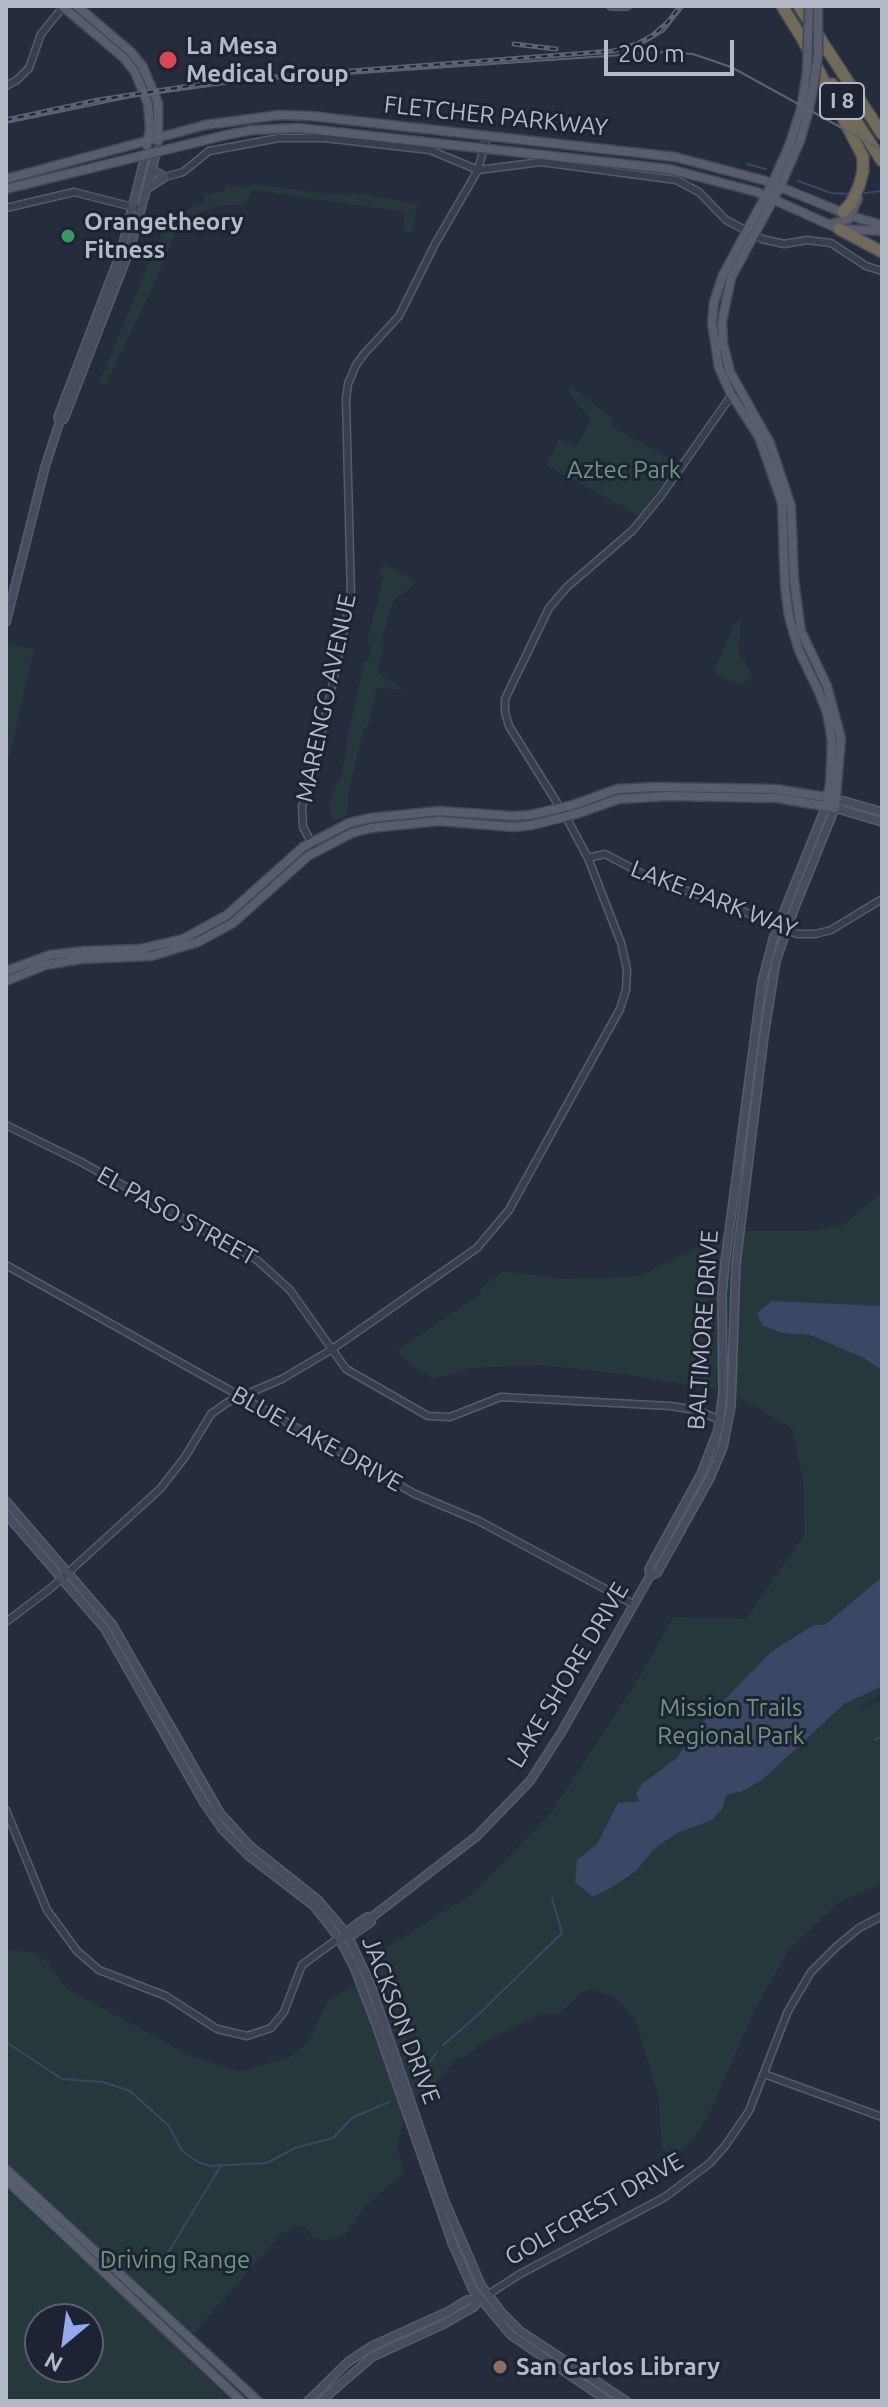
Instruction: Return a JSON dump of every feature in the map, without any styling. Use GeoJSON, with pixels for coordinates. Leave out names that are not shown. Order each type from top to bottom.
{"type":"FeatureCollection","features":[{"type":"Feature","properties":{"kind":"highway","name":"I 8"},"geometry":{"type":"LineString","coordinates":[[782,6],[882,161]]}},
{"type":"Feature","properties":{"kind":"highway","name":"I 8"},"geometry":{"type":"LineString","coordinates":[[799,6],[882,132]]}},
{"type":"Feature","properties":{"kind":"highway"},"geometry":{"type":"LineString","coordinates":[[808,6],[864,106]]}},
{"type":"Feature","properties":{"kind":"highway"},"geometry":{"type":"LineString","coordinates":[[803,40],[861,152],[864,166],[847,214]]}},
{"type":"Feature","properties":{"kind":"highway"},"geometry":{"type":"LineString","coordinates":[[834,226],[882,252]]}},
{"type":"Feature","properties":{"kind":"main road"},"geometry":{"type":"LineString","coordinates":[[63,6],[124,58],[135,72],[148,104],[150,129],[137,208]]}},
{"type":"Feature","properties":{"kind":"main road"},"geometry":{"type":"LineString","coordinates":[[6,622],[45,467],[60,421],[58,417],[137,208],[148,188],[159,138],[158,103],[143,67],[131,52],[77,6]]}},
{"type":"Feature","properties":{"kind":"main road"},"geometry":{"type":"LineString","coordinates":[[611,6],[627,6]]}},
{"type":"Feature","properties":{"kind":"main road","name":"BALTIMORE DRIVE"},"geometry":{"type":"LineString","coordinates":[[782,928],[772,982],[736,1264],[733,1393],[728,1425],[710,1478],[657,1573],[650,1576],[649,1569],[713,1449],[720,1420],[725,1263],[762,982],[782,928],[832,802],[832,757],[827,713],[791,629],[785,587],[782,503],[763,437],[719,368],[712,323],[714,302],[723,275],[800,141],[806,103],[808,6]]}},
{"type":"Feature","properties":{"kind":"main road","name":"BALTIMORE DRIVE"},"geometry":{"type":"LineString","coordinates":[[806,103],[814,83],[818,55],[818,6]]}},
{"type":"Feature","properties":{"kind":"main road","name":"FLETCHER PARKWAY"},"geometry":{"type":"LineString","coordinates":[[6,179],[205,125],[279,115],[675,157],[776,186],[882,225]]}},
{"type":"Feature","properties":{"kind":"main road","name":"FLETCHER PARKWAY"},"geometry":{"type":"LineString","coordinates":[[6,189],[157,150],[252,130],[286,128],[654,167],[727,183],[770,197],[834,226],[882,231]]}},
{"type":"Feature","properties":{"kind":"main road"},"geometry":{"type":"LineString","coordinates":[[148,188],[165,177],[153,170]]}},
{"type":"Feature","properties":{"kind":"main road"},"geometry":{"type":"LineString","coordinates":[[834,226],[845,222],[847,214]]}},
{"type":"Feature","properties":{"kind":"main road"},"geometry":{"type":"LineString","coordinates":[[6,971],[50,955],[140,949],[183,939],[227,915],[281,865],[360,826],[401,813],[439,811],[513,816],[563,812],[603,793],[776,789],[882,812]]}},
{"type":"Feature","properties":{"kind":"main road"},"geometry":{"type":"LineString","coordinates":[[832,802],[882,822]]}},
{"type":"Feature","properties":{"kind":"main road"},"geometry":{"type":"LineString","coordinates":[[6,981],[46,965],[81,959],[152,956],[195,943],[233,923],[313,847]]}},
{"type":"Feature","properties":{"kind":"main road","name":"JACKSON DRIVE"},"geometry":{"type":"LineString","coordinates":[[6,1501],[118,1649],[204,1803],[222,1829],[249,1856],[314,1906],[343,1936],[370,1983],[460,2241],[481,2285],[520,2331],[626,2401]]}},
{"type":"Feature","properties":{"kind":"main road","name":"JACKSON DRIVE"},"geometry":{"type":"LineString","coordinates":[[6,1514],[65,1576]]}},
{"type":"Feature","properties":{"kind":"main road","name":"LAKE SHORE DRIVE"},"geometry":{"type":"LineString","coordinates":[[343,1936],[477,1836],[530,1781],[561,1733],[650,1576]]}},
{"type":"Feature","properties":{"kind":"main road","name":"JACKSON DRIVE"},"geometry":{"type":"LineString","coordinates":[[343,1936],[462,2268],[498,2322],[525,2346],[608,2401]]}},
{"type":"Feature","properties":{"kind":"main road"},"geometry":{"type":"LineString","coordinates":[[6,2169],[205,2356],[258,2401]]}},
{"type":"Feature","properties":{"kind":"main road"},"geometry":{"type":"LineString","coordinates":[[6,2180],[241,2401]]}},
{"type":"Feature","properties":{"kind":"main road","name":"GOLFCREST DRIVE"},"geometry":{"type":"LineString","coordinates":[[321,2401],[372,2357],[454,2319],[489,2294]]}},
{"type":"Feature","properties":{"kind":"main road","name":"GOLFCREST DRIVE"},"geometry":{"type":"LineString","coordinates":[[308,2401],[348,2362],[372,2346],[467,2300],[480,2299]]}},
{"type":"Feature","properties":{"kind":"main road"},"geometry":{"type":"LineString","coordinates":[[161,2326],[205,2356],[209,2370]]}},
{"type":"Feature","properties":{"kind":"main road"},"geometry":{"type":"LineString","coordinates":[[205,2356],[214,2346]]}},
{"type":"Feature","properties":{"kind":"street"},"geometry":{"type":"LineString","coordinates":[[6,86],[29,68],[44,30],[63,6]]}},
{"type":"Feature","properties":{"kind":"street","name":"MARENGO AVENUE"},"geometry":{"type":"LineString","coordinates":[[313,847],[303,827],[302,807],[351,597],[348,384],[364,354],[399,316],[435,244],[478,170],[483,136]]}},
{"type":"Feature","properties":{"kind":"street"},"geometry":{"type":"LineString","coordinates":[[165,177],[183,172],[209,151],[263,140],[306,137],[430,150],[478,170],[541,162],[676,180],[693,187],[719,214],[750,232],[784,244],[807,240],[831,243],[866,266],[882,271]]}},
{"type":"Feature","properties":{"kind":"street"},"geometry":{"type":"LineString","coordinates":[[6,208],[74,192],[137,208]]}},
{"type":"Feature","properties":{"kind":"street"},"geometry":{"type":"LineString","coordinates":[[6,1622],[65,1576],[160,1489],[185,1457],[211,1414],[239,1396],[282,1379],[331,1350],[477,1248],[509,1210],[620,1009],[626,990],[627,967],[621,943],[588,858],[509,726],[504,708],[508,691],[549,608],[567,587],[646,515],[734,392]]}},
{"type":"Feature","properties":{"kind":"street","name":"LAKE PARK WAY"},"geometry":{"type":"LineString","coordinates":[[588,858],[605,854],[654,880],[726,904],[803,935],[826,932],[882,899]]}},
{"type":"Feature","properties":{"kind":"street"},"geometry":{"type":"LineString","coordinates":[[762,982],[772,982]]}},
{"type":"Feature","properties":{"kind":"street","name":"EL PASO STREET"},"geometry":{"type":"LineString","coordinates":[[6,1125],[81,1162],[257,1260],[290,1290],[346,1369],[431,1417],[450,1417],[501,1397],[671,1406],[696,1410],[720,1420]]}},
{"type":"Feature","properties":{"kind":"street","name":"BLUE LAKE DRIVE"},"geometry":{"type":"LineString","coordinates":[[6,1265],[415,1494],[479,1521],[633,1604]]}},
{"type":"Feature","properties":{"kind":"street","name":"LAKE SHORE DRIVE"},"geometry":{"type":"LineString","coordinates":[[6,1810],[47,1910],[77,1951],[99,1970],[166,1996],[207,2023],[241,2036],[267,2031],[282,2017],[302,1965],[343,1936]]}},
{"type":"Feature","properties":{"kind":"street","name":"GOLFCREST DRIVE"},"geometry":{"type":"LineString","coordinates":[[489,2294],[692,2179],[725,2146],[744,2119],[788,2011],[811,1972],[859,1928],[882,1916]]}},
{"type":"Feature","properties":{"kind":"street"},"geometry":{"type":"LineString","coordinates":[[764,2074],[882,2117]]}},
{"type":"Feature","properties":{"kind":"green space"},"geometry":{"type":"Polygon","coordinates":[[[251,184],[351,196],[352,192],[417,204],[412,233],[403,230],[404,212],[252,190],[246,204],[215,206],[179,224],[152,289],[105,385],[99,384],[152,255],[144,251],[145,246],[155,247],[175,215],[203,202],[205,194],[224,191],[226,185],[249,188],[251,184]]]}},
{"type":"Feature","properties":{"kind":"green space","name":"Aztec Park"},"geometry":{"type":"Polygon","coordinates":[[[571,386],[614,420],[612,427],[678,463],[642,513],[638,515],[546,465],[560,439],[576,447],[591,420],[568,391],[571,386]]]}},
{"type":"Feature","properties":{"kind":"green space"},"geometry":{"type":"Polygon","coordinates":[[[387,566],[417,582],[393,601],[381,641],[385,643],[377,673],[405,690],[377,688],[368,726],[363,730],[349,790],[347,815],[333,822],[329,802],[342,774],[365,661],[369,660],[372,644],[367,642],[384,576],[378,568],[387,566]]]}},
{"type":"Feature","properties":{"kind":"green space"},"geometry":{"type":"Polygon","coordinates":[[[741,619],[738,652],[754,676],[741,685],[713,673],[733,627],[741,619]]]}},
{"type":"Feature","properties":{"kind":"green space"},"geometry":{"type":"Polygon","coordinates":[[[10,644],[34,649],[7,766],[6,655],[10,644]]]}},
{"type":"Feature","properties":{"kind":"green space"},"geometry":{"type":"Polygon","coordinates":[[[882,1192],[882,1694],[855,1709],[882,1700],[882,1883],[839,1902],[789,1950],[755,2009],[710,2112],[698,2133],[681,2151],[664,2152],[662,2147],[658,2094],[636,2021],[616,1998],[591,1989],[585,1990],[560,2013],[540,2015],[483,2042],[468,2055],[455,2060],[426,2095],[409,2100],[397,2146],[404,2172],[363,2209],[345,2234],[327,2241],[312,2237],[307,2228],[297,2226],[281,2234],[193,2334],[6,2161],[6,1949],[32,1953],[45,1959],[66,1988],[190,2056],[240,2071],[288,2058],[308,2043],[329,1999],[366,1980],[376,1979],[369,1958],[474,1893],[552,1812],[642,1673],[673,1617],[746,1619],[805,1534],[803,1479],[792,1428],[727,1391],[541,1365],[470,1368],[434,1379],[414,1367],[397,1351],[481,1293],[479,1290],[503,1271],[564,1279],[640,1276],[733,1231],[809,1231],[842,1226],[882,1192]]]}},
{"type":"Feature","properties":{"kind":"green space"},"geometry":{"type":"Polygon","coordinates":[[[6,2189],[173,2344],[231,2401],[6,2401],[6,2189]]]}},
{"type":"Feature","properties":{"kind":"water"},"geometry":{"type":"Polygon","coordinates":[[[772,1301],[882,1306],[882,1370],[864,1358],[810,1335],[782,1333],[762,1325],[757,1313],[772,1301]]]}},
{"type":"Feature","properties":{"kind":"water"},"geometry":{"type":"Polygon","coordinates":[[[882,1577],[882,1686],[844,1704],[762,1780],[743,1791],[726,1795],[722,1809],[712,1820],[677,1833],[654,1849],[636,1871],[614,1886],[593,1897],[575,1882],[577,1860],[597,1844],[618,1803],[640,1801],[636,1794],[642,1784],[677,1758],[695,1730],[772,1651],[814,1625],[825,1625],[882,1577]]]}},
{"type":"Feature","properties":{"kind":"waterway"},"geometry":{"type":"LineString","coordinates":[[747,164],[766,169]]}},
{"type":"Feature","properties":{"kind":"waterway"},"geometry":{"type":"LineString","coordinates":[[798,181],[831,193],[850,194]]}},
{"type":"Feature","properties":{"kind":"waterway"},"geometry":{"type":"LineString","coordinates":[[865,193],[882,191]]}},
{"type":"Feature","properties":{"kind":"waterway"},"geometry":{"type":"LineString","coordinates":[[875,1739],[882,1737]]}},
{"type":"Feature","properties":{"kind":"waterway"},"geometry":{"type":"LineString","coordinates":[[443,2045],[562,1933],[552,1898]]}},
{"type":"Feature","properties":{"kind":"waterway"},"geometry":{"type":"LineString","coordinates":[[6,2042],[62,2079],[103,2082],[130,2091],[169,2126],[182,2151],[210,2166],[267,2163],[295,2148],[333,2138],[352,2118],[389,2102]]}},
{"type":"Feature","properties":{"kind":"waterway"},"geometry":{"type":"LineString","coordinates":[[414,2078],[419,2076],[437,2052]]}},
{"type":"Feature","properties":{"kind":"waterway"},"geometry":{"type":"LineString","coordinates":[[154,2270],[163,2261],[220,2167]]}},
{"type":"Feature","properties":{"kind":"tram line"},"geometry":{"type":"LineString","coordinates":[[633,50],[664,31],[684,6]]}},
{"type":"Feature","properties":{"kind":"tram line"},"geometry":{"type":"LineString","coordinates":[[6,123],[131,97],[245,81],[665,52],[693,54],[731,67],[882,150]]}},
{"type":"Feature","properties":{"kind":"railway"},"geometry":{"type":"LineString","coordinates":[[6,120],[98,100],[222,81],[613,51],[652,36],[680,6]]}},
{"type":"Feature","properties":{"kind":"railway"},"geometry":{"type":"LineString","coordinates":[[514,44],[556,49]]}},
{"type":"Feature","properties":{"kind":"place","name":"La Mesa Medical Group"},"geometry":{"type":"Point","coordinates":[168,60]}},
{"type":"Feature","properties":{"kind":"place","name":"Orangetheory Fitness"},"geometry":{"type":"Point","coordinates":[68,236]}},
{"type":"Feature","properties":{"kind":"place","name":"San Carlos Library"},"geometry":{"type":"Point","coordinates":[500,2367]}},
{"type":"Feature","properties":{"kind":"park label","name":"Mission Trails Regional Park"},"geometry":{"type":"Point","coordinates":[731,1722]}},
{"type":"Feature","properties":{"kind":"park label","name":"Driving Range"},"geometry":{"type":"Point","coordinates":[175,2260]}}]}
